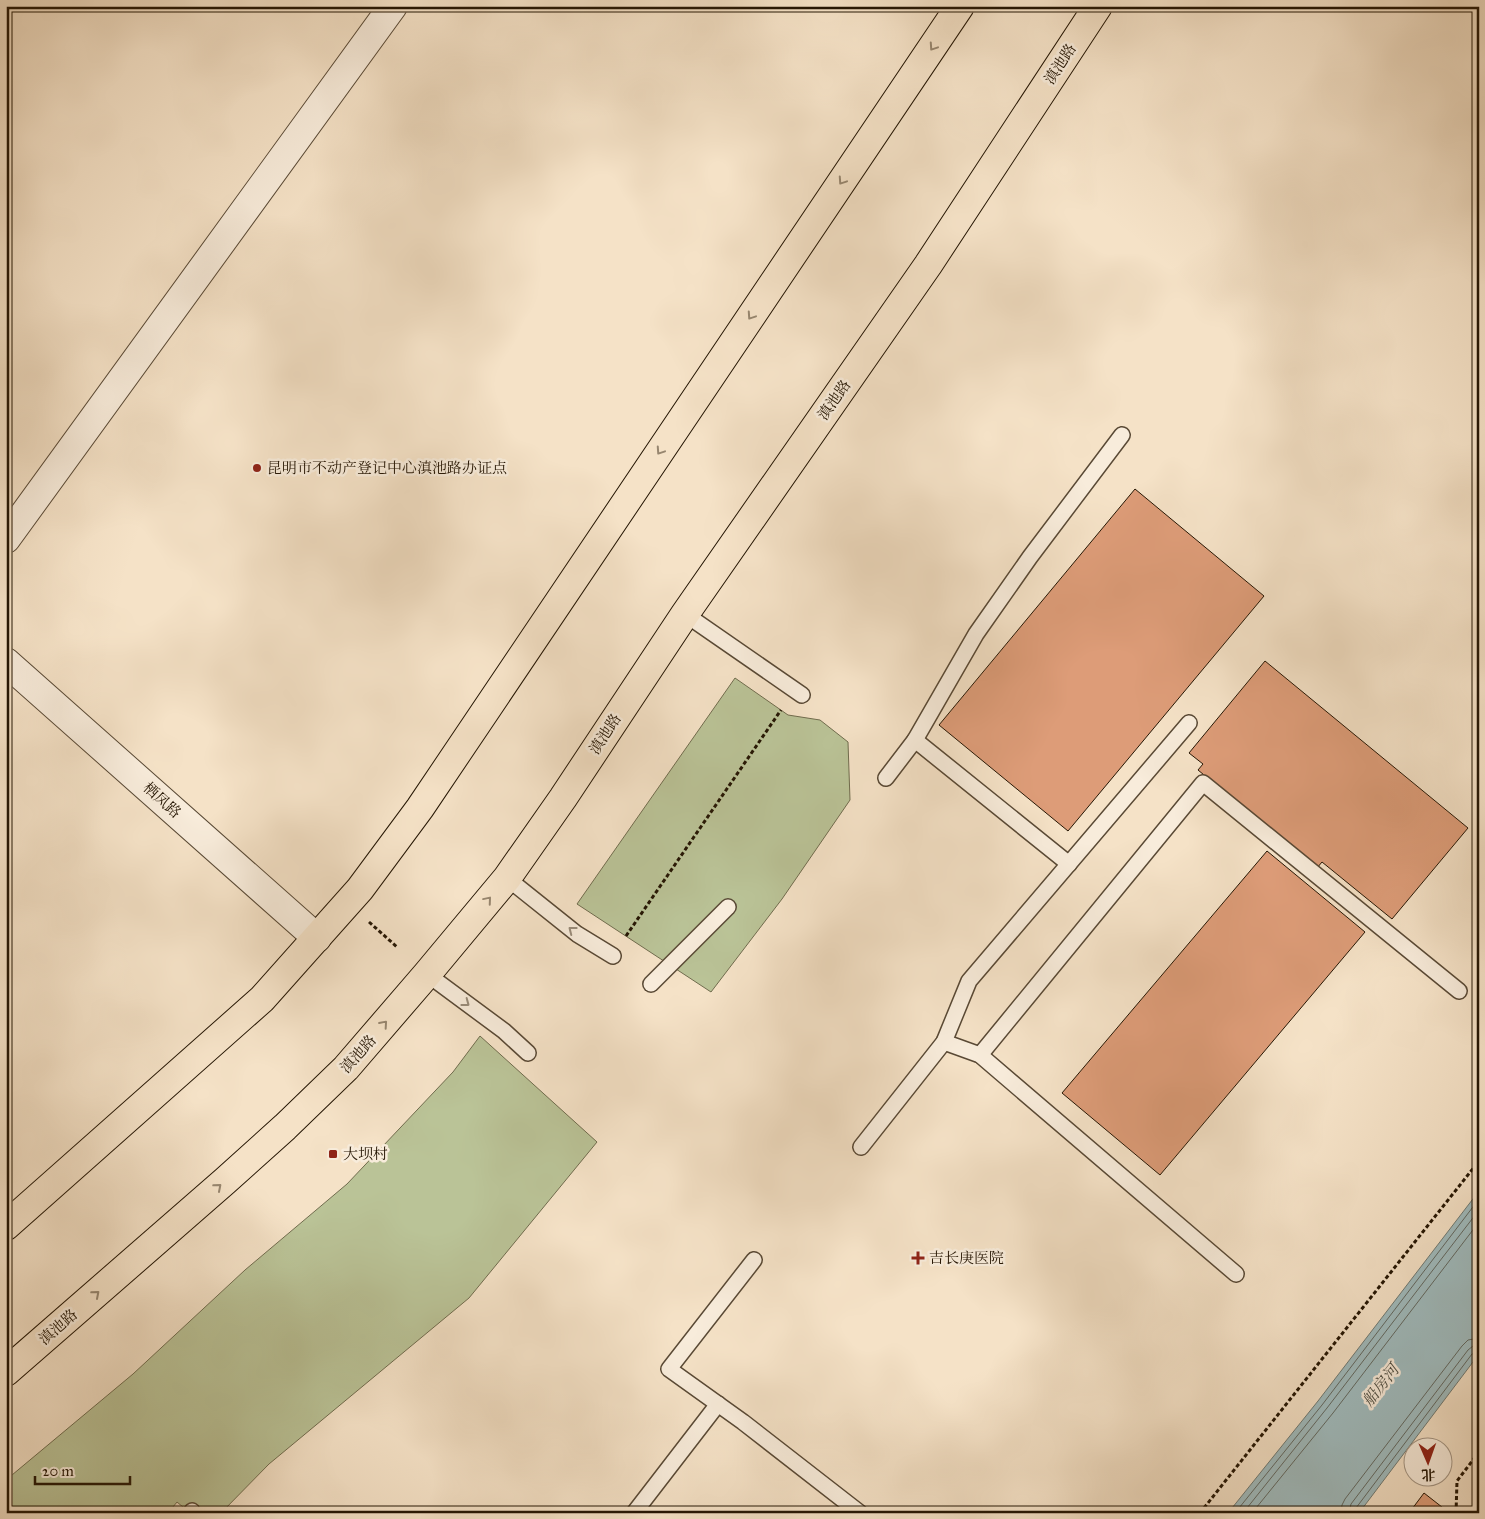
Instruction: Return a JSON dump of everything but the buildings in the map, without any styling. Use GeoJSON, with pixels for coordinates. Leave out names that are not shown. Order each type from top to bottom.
{"type":"FeatureCollection","features":[{"type":"Feature","properties":{"kind":"main road"},"geometry":{"type":"LineString","coordinates":[[6,1226],[262,999],[360,889],[420,808],[960,6]]}},
{"type":"Feature","properties":{"kind":"main road","name":"滇池路"},"geometry":{"type":"LineString","coordinates":[[6,1372],[285,1127],[346,1068],[507,878],[563,798],[684,614],[928,265],[1098,6]]}},
{"type":"Feature","properties":{"kind":"street"},"geometry":{"type":"LineString","coordinates":[[6,539],[393,6]]}},
{"type":"Feature","properties":{"kind":"street","name":"栖凤路"},"geometry":{"type":"LineString","coordinates":[[6,662],[317,938]]}},
{"type":"Feature","properties":{"kind":"lane"},"geometry":{"type":"LineString","coordinates":[[886,778],[915,740],[976,634],[1030,557],[1122,435]]}},
{"type":"Feature","properties":{"kind":"lane"},"geometry":{"type":"LineString","coordinates":[[684,614],[802,695]]}},
{"type":"Feature","properties":{"kind":"lane"},"geometry":{"type":"LineString","coordinates":[[861,1147],[944,1042],[969,981],[1189,723]]}},
{"type":"Feature","properties":{"kind":"lane"},"geometry":{"type":"LineString","coordinates":[[915,740],[1069,864]]}},
{"type":"Feature","properties":{"kind":"lane"},"geometry":{"type":"LineString","coordinates":[[980,1055],[1203,783],[1459,991]]}},
{"type":"Feature","properties":{"kind":"lane"},"geometry":{"type":"LineString","coordinates":[[507,878],[577,934],[613,956]]}},
{"type":"Feature","properties":{"kind":"lane"},"geometry":{"type":"LineString","coordinates":[[651,984],[728,907]]}},
{"type":"Feature","properties":{"kind":"lane"},"geometry":{"type":"LineString","coordinates":[[427,974],[504,1031],[528,1053]]}},
{"type":"Feature","properties":{"kind":"lane"},"geometry":{"type":"LineString","coordinates":[[944,1042],[980,1055],[1236,1274]]}},
{"type":"Feature","properties":{"kind":"lane"},"geometry":{"type":"LineString","coordinates":[[754,1260],[669,1369],[718,1404],[860,1513]]}},
{"type":"Feature","properties":{"kind":"lane"},"geometry":{"type":"LineString","coordinates":[[634,1513],[718,1404]]}},
{"type":"Feature","properties":{"kind":"path"},"geometry":{"type":"LineString","coordinates":[[613,956],[782,709],[802,695]]}},
{"type":"Feature","properties":{"kind":"path"},"geometry":{"type":"LineString","coordinates":[[369,922],[397,947]]}},
{"type":"Feature","properties":{"kind":"path"},"geometry":{"type":"LineString","coordinates":[[1202,1512],[1479,1161]]}},
{"type":"Feature","properties":{"kind":"path"},"geometry":{"type":"LineString","coordinates":[[1456,1513],[1457,1481],[1479,1452]]}},
{"type":"Feature","properties":{"kind":"green space"},"geometry":{"type":"Polygon","coordinates":[[[735,678],[788,715],[820,720],[848,742],[850,800],[782,899],[711,992],[577,904],[735,678]]]}},
{"type":"Feature","properties":{"kind":"green space"},"geometry":{"type":"Polygon","coordinates":[[[480,1036],[597,1142],[469,1298],[269,1464],[221,1513],[190,1513],[177,1502],[168,1513],[6,1513],[6,1480],[133,1374],[245,1270],[347,1184],[453,1072],[480,1036]]]}},
{"type":"Feature","properties":{"kind":"water","name":"船房河"},"geometry":{"type":"Polygon","coordinates":[[[1479,1191],[1479,1354],[1417,1436],[1402,1436],[1402,1456],[1359,1513],[1228,1513],[1318,1401],[1479,1191]]]}},
{"type":"Feature","properties":{"kind":"place","name":"昆明市不动产登记中心滇池路办证点"},"geometry":{"type":"Point","coordinates":[257,468]}},
{"type":"Feature","properties":{"kind":"place","name":"大坝村"},"geometry":{"type":"Point","coordinates":[333,1154]}},
{"type":"Feature","properties":{"kind":"place","name":"吉长庚医院"},"geometry":{"type":"Point","coordinates":[918,1258]}}]}
